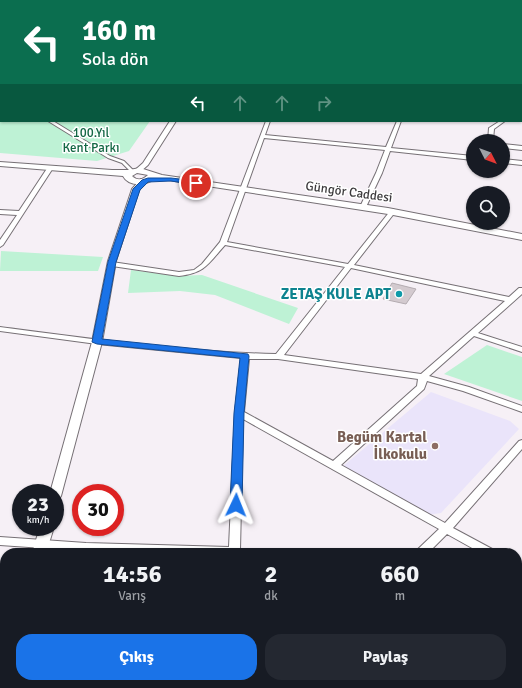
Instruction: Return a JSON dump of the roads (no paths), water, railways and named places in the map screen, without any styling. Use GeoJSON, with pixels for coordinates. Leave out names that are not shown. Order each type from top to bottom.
{"type":"FeatureCollection","features":[{"type":"Feature","properties":{"kind":"main road"},"geometry":{"type":"LineString","coordinates":[[0,164],[112,173],[133,177]]}},
{"type":"Feature","properties":{"kind":"main road","name":"Güngör Caddesi"},"geometry":{"type":"LineString","coordinates":[[133,177],[148,174],[171,180],[363,207],[522,237]]}},
{"type":"Feature","properties":{"kind":"street"},"geometry":{"type":"LineString","coordinates":[[52,122],[109,157],[123,162],[133,177],[112,264],[97,342],[58,484]]}},
{"type":"Feature","properties":{"kind":"street"},"geometry":{"type":"LineString","coordinates":[[133,177],[148,174],[173,122]]}},
{"type":"Feature","properties":{"kind":"street"},"geometry":{"type":"LineString","coordinates":[[112,264],[179,274],[189,273],[204,265],[223,243],[268,122]]}},
{"type":"Feature","properties":{"kind":"street"},"geometry":{"type":"LineString","coordinates":[[363,207],[379,173],[399,122]]}},
{"type":"Feature","properties":{"kind":"street"},"geometry":{"type":"LineString","coordinates":[[491,134],[492,128],[501,122]]}},
{"type":"Feature","properties":{"kind":"street"},"geometry":{"type":"LineString","coordinates":[[262,136],[466,157]]}},
{"type":"Feature","properties":{"kind":"street"},"geometry":{"type":"LineString","coordinates":[[510,147],[522,148]]}},
{"type":"Feature","properties":{"kind":"street"},"geometry":{"type":"LineString","coordinates":[[510,162],[522,163]]}},
{"type":"Feature","properties":{"kind":"street"},"geometry":{"type":"LineString","coordinates":[[0,245],[50,168]]}},
{"type":"Feature","properties":{"kind":"street"},"geometry":{"type":"LineString","coordinates":[[0,212],[20,213]]}},
{"type":"Feature","properties":{"kind":"street"},"geometry":{"type":"LineString","coordinates":[[278,358],[393,212]]}},
{"type":"Feature","properties":{"kind":"street"},"geometry":{"type":"LineString","coordinates":[[223,243],[350,266],[510,300]]}},
{"type":"Feature","properties":{"kind":"street"},"geometry":{"type":"LineString","coordinates":[[334,466],[421,387],[423,377],[522,290]]}},
{"type":"Feature","properties":{"kind":"street"},"geometry":{"type":"LineString","coordinates":[[0,329],[97,342],[278,358],[423,377],[466,389],[522,409]]}},
{"type":"Feature","properties":{"kind":"street"},"geometry":{"type":"LineString","coordinates":[[472,333],[522,350]]}},
{"type":"Feature","properties":{"kind":"street"},"geometry":{"type":"LineString","coordinates":[[235,548],[239,413],[245,356]]}},
{"type":"Feature","properties":{"kind":"street"},"geometry":{"type":"LineString","coordinates":[[239,413],[481,548]]}},
{"type":"Feature","properties":{"kind":"street"},"geometry":{"type":"LineString","coordinates":[[426,548],[446,529],[522,443]]}},
{"type":"Feature","properties":{"kind":"street"},"geometry":{"type":"LineString","coordinates":[[0,541],[41,548],[44,536]]}},
{"type":"Feature","properties":{"kind":"place","name":"ZETAŞ KULE APT"},"geometry":{"type":"Point","coordinates":[399,294]}},
{"type":"Feature","properties":{"kind":"place","name":"Begüm Kartal İlkokulu"},"geometry":{"type":"Point","coordinates":[435,446]}},
{"type":"Feature","properties":{"kind":"park label","name":"100.Yıl Kent Parkı"},"geometry":{"type":"Point","coordinates":[91,140]}}]}
